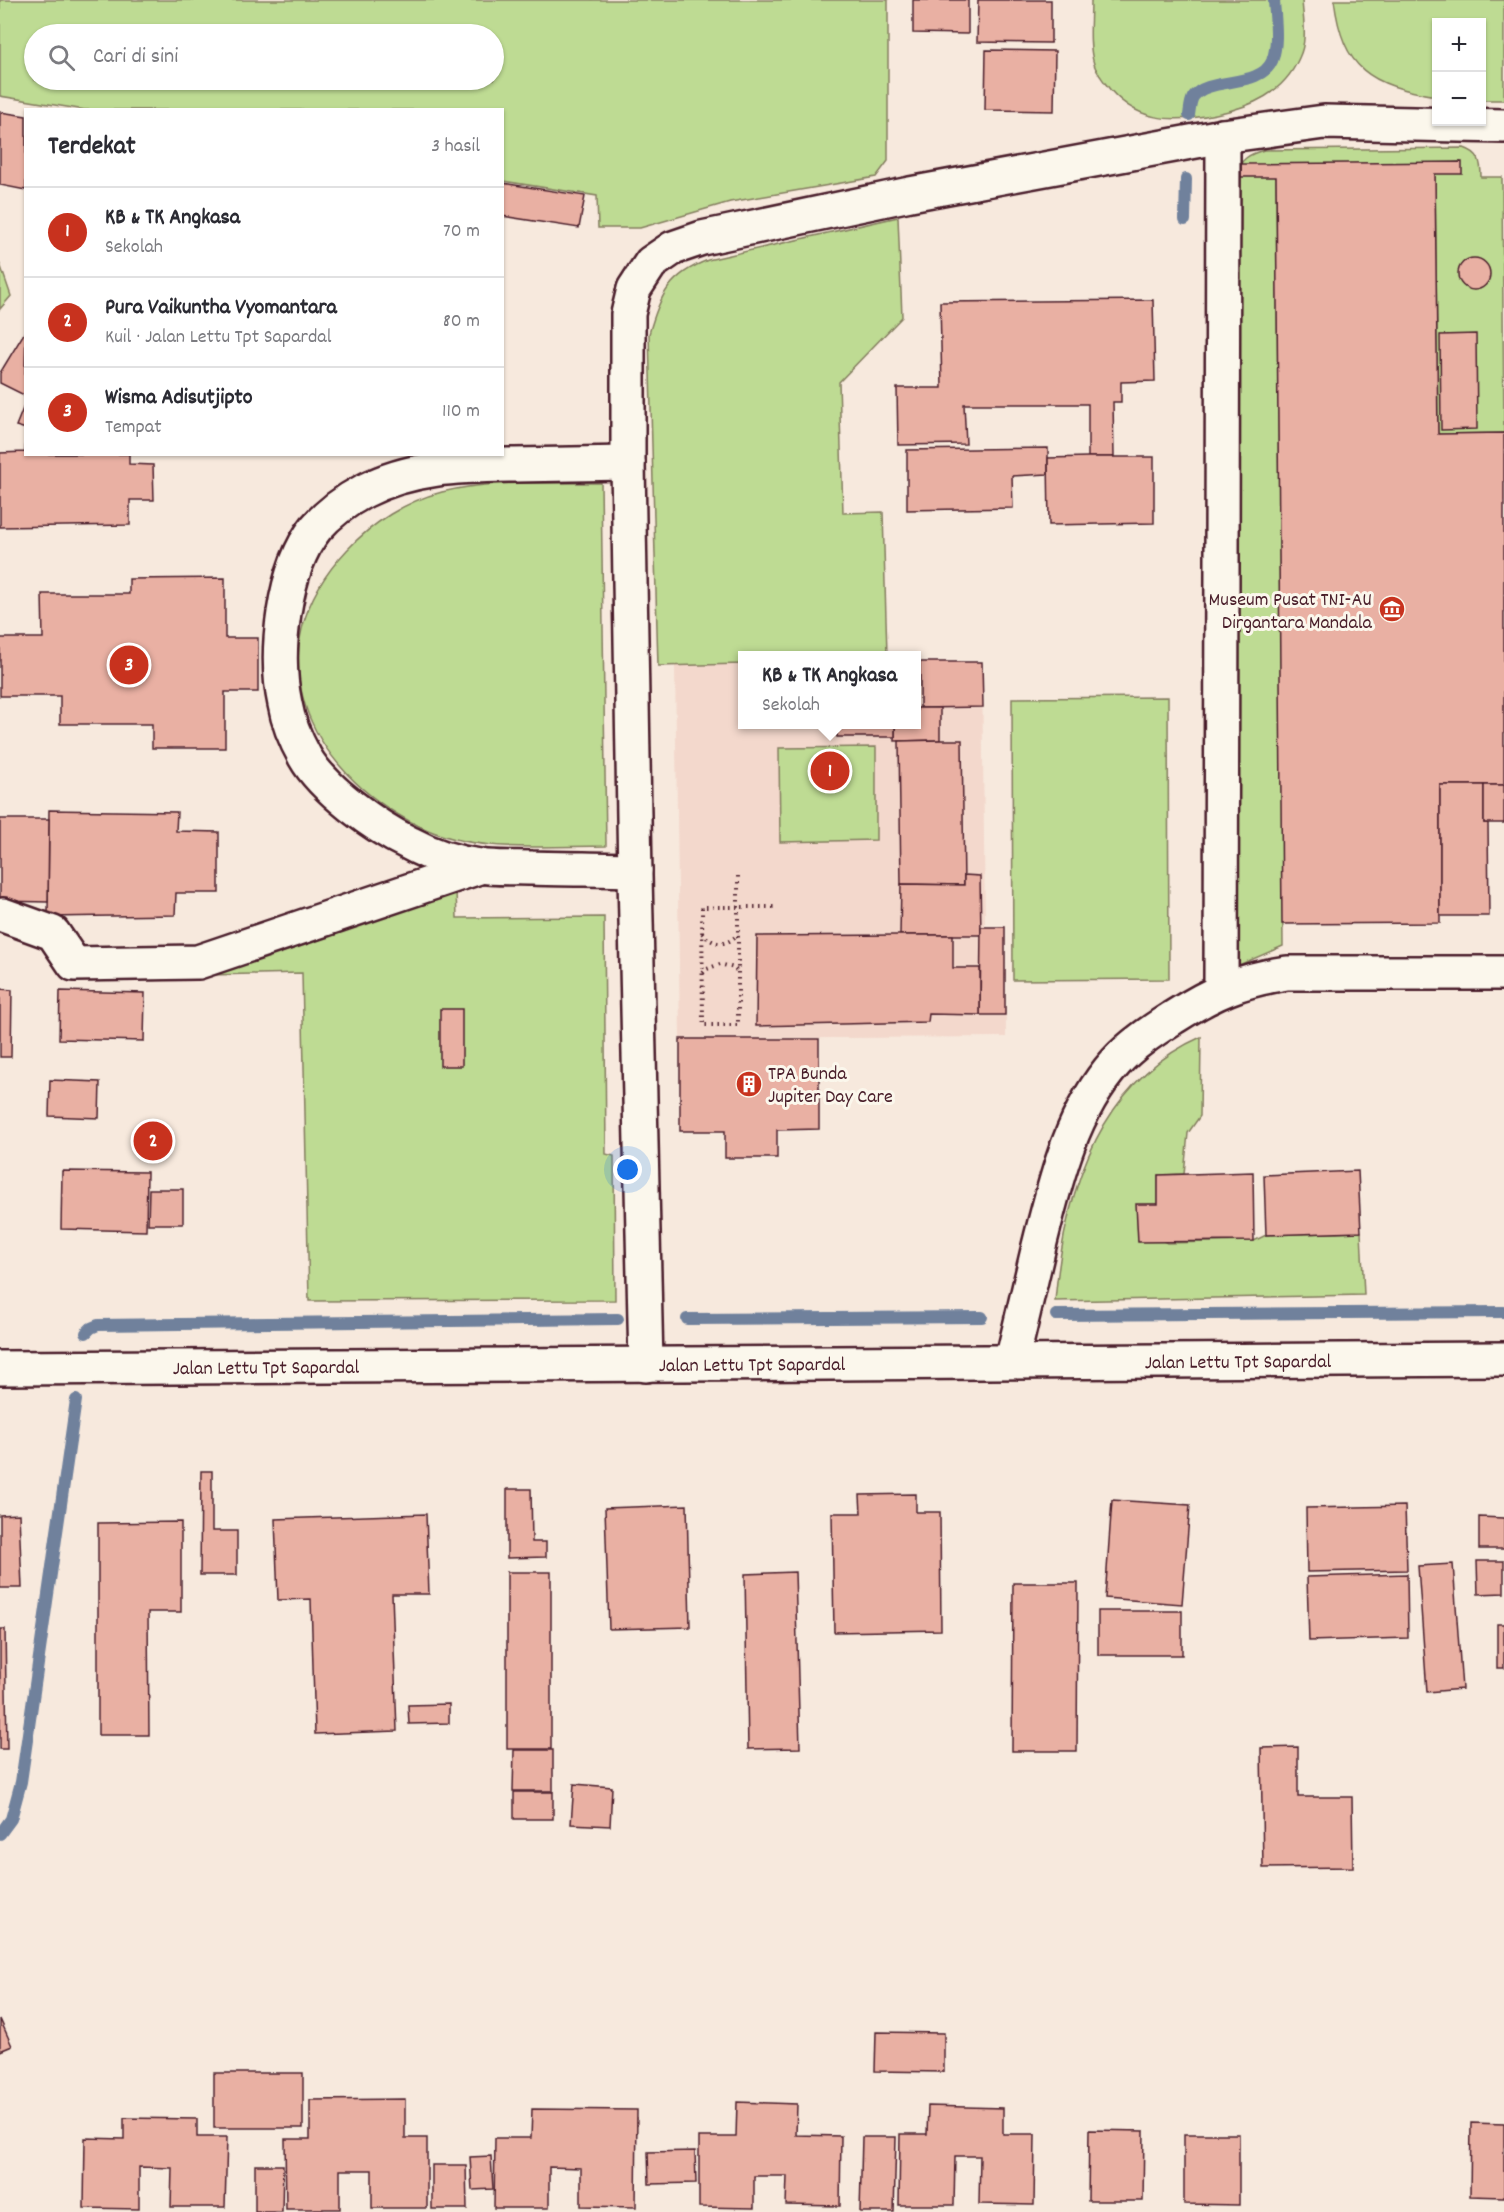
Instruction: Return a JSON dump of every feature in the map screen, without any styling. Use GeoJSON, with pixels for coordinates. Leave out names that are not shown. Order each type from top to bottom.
{"type":"FeatureCollection","features":[{"type":"Feature","properties":{"kind":"street"},"geometry":{"type":"LineString","coordinates":[[646,1365],[628,463],[628,314],[634,290],[651,263],[673,248],[702,238],[910,194],[1223,136],[1324,122],[1504,126]]}},
{"type":"Feature","properties":{"kind":"street"},"geometry":{"type":"LineString","coordinates":[[1221,990],[1223,136]]}},
{"type":"Feature","properties":{"kind":"street"},"geometry":{"type":"LineString","coordinates":[[628,463],[457,466],[395,477],[363,491],[339,507],[316,529],[299,557],[288,591],[282,625],[282,665],[284,704],[293,732],[306,759],[325,781],[376,825],[408,843],[443,858],[480,867],[635,870]]}},
{"type":"Feature","properties":{"kind":"street"},"geometry":{"type":"LineString","coordinates":[[3,915],[53,933],[74,964],[198,962],[480,867]]}},
{"type":"Feature","properties":{"kind":"street"},"geometry":{"type":"LineString","coordinates":[[1012,1361],[1054,1185],[1066,1149],[1096,1089],[1117,1061],[1141,1041],[1186,1009],[1221,990],[1255,978],[1287,973],[1504,973]]}},
{"type":"Feature","properties":{"kind":"street","name":"Jalan Lettu Tpt Sapardal"},"geometry":{"type":"LineString","coordinates":[[0,1368],[1504,1359]]}},
{"type":"Feature","properties":{"kind":"path"},"geometry":{"type":"LineString","coordinates":[[738,876],[738,906],[738,1025],[703,1025],[702,907],[738,906],[775,906]]}},
{"type":"Feature","properties":{"kind":"path"},"geometry":{"type":"LineString","coordinates":[[702,933],[712,942],[721,944],[729,943],[738,933]]}},
{"type":"Feature","properties":{"kind":"path"},"geometry":{"type":"LineString","coordinates":[[702,974],[707,969],[720,964],[734,968],[738,973]]}},
{"type":"Feature","properties":{"kind":"shaded area"},"geometry":{"type":"Polygon","coordinates":[[[921,662],[982,662],[985,927],[1005,927],[1006,1037],[680,1039],[675,665],[738,664],[738,729],[921,729],[921,662]]]}},
{"type":"Feature","properties":{"kind":"green space"},"geometry":{"type":"Polygon","coordinates":[[[0,0],[888,0],[888,161],[876,177],[730,202],[640,228],[598,228],[597,196],[504,181],[504,108],[73,108],[0,96],[0,0]]]}},
{"type":"Feature","properties":{"kind":"green space"},"geometry":{"type":"Polygon","coordinates":[[[1091,0],[1302,0],[1304,29],[1302,51],[1285,81],[1254,102],[1229,111],[1200,117],[1170,119],[1155,117],[1129,106],[1116,96],[1097,72],[1091,49],[1091,0]]]}},
{"type":"Feature","properties":{"kind":"green space"},"geometry":{"type":"Polygon","coordinates":[[[1334,0],[1504,0],[1504,100],[1486,100],[1486,18],[1432,18],[1432,95],[1393,86],[1364,70],[1344,43],[1334,0]]]}},
{"type":"Feature","properties":{"kind":"green space"},"geometry":{"type":"Polygon","coordinates":[[[1464,148],[1473,152],[1478,158],[1481,177],[1502,177],[1504,433],[1438,434],[1435,174],[1461,162],[1276,177],[1283,946],[1239,965],[1236,173],[1246,158],[1264,150],[1464,148]]]}},
{"type":"Feature","properties":{"kind":"green space"},"geometry":{"type":"Polygon","coordinates":[[[898,217],[902,317],[839,382],[843,513],[883,512],[887,651],[738,651],[738,664],[658,666],[649,334],[657,308],[668,288],[684,272],[708,260],[898,217]]]}},
{"type":"Feature","properties":{"kind":"green space"},"geometry":{"type":"Polygon","coordinates":[[[0,264],[11,296],[0,309],[0,264]]]}},
{"type":"Feature","properties":{"kind":"green space"},"geometry":{"type":"Polygon","coordinates":[[[601,483],[606,846],[487,845],[441,835],[419,826],[380,802],[347,773],[322,741],[305,705],[298,667],[302,628],[318,589],[357,540],[390,514],[415,501],[442,492],[481,485],[601,483]]]}},
{"type":"Feature","properties":{"kind":"green space"},"geometry":{"type":"Polygon","coordinates":[[[1168,697],[1169,979],[1013,980],[1012,698],[1168,697]]]}},
{"type":"Feature","properties":{"kind":"green space"},"geometry":{"type":"Polygon","coordinates":[[[876,747],[876,840],[780,842],[779,748],[876,747]]]}},
{"type":"Feature","properties":{"kind":"green space"},"geometry":{"type":"Polygon","coordinates":[[[456,890],[457,918],[604,917],[606,1154],[614,1156],[615,1300],[309,1301],[302,973],[210,975],[456,890]]]}},
{"type":"Feature","properties":{"kind":"green space"},"geometry":{"type":"Polygon","coordinates":[[[1201,1037],[1200,1116],[1188,1133],[1184,1174],[1158,1175],[1158,1204],[1137,1205],[1138,1241],[1167,1243],[1254,1241],[1266,1235],[1361,1232],[1364,1295],[1055,1301],[1067,1222],[1092,1147],[1111,1113],[1136,1083],[1165,1057],[1201,1037]]]}},
{"type":"Feature","properties":{"kind":"building"},"geometry":{"type":"Polygon","coordinates":[[[913,0],[968,0],[968,34],[913,33],[913,0]]]}},
{"type":"Feature","properties":{"kind":"building"},"geometry":{"type":"Polygon","coordinates":[[[978,0],[1051,0],[1051,43],[977,42],[978,0]]]}},
{"type":"Feature","properties":{"kind":"building"},"geometry":{"type":"Polygon","coordinates":[[[986,50],[1055,51],[1054,111],[985,110],[986,50]]]}},
{"type":"Feature","properties":{"kind":"building"},"geometry":{"type":"Polygon","coordinates":[[[0,112],[24,116],[24,190],[0,185],[0,112]]]}},
{"type":"Feature","properties":{"kind":"building","name":"Museum Pusat TNI-AU Dirgantara Mandala"},"geometry":{"type":"Polygon","coordinates":[[[1462,162],[1462,174],[1435,174],[1438,434],[1504,433],[1504,785],[1440,785],[1440,923],[1282,924],[1276,177],[1241,177],[1241,164],[1462,162]]]}},
{"type":"Feature","properties":{"kind":"building"},"geometry":{"type":"Polygon","coordinates":[[[504,183],[585,196],[579,228],[504,216],[504,183]]]}},
{"type":"Feature","properties":{"kind":"building"},"geometry":{"type":"Polygon","coordinates":[[[1474,258],[1485,263],[1490,274],[1485,285],[1474,290],[1463,285],[1458,274],[1463,263],[1474,258]]]}},
{"type":"Feature","properties":{"kind":"building"},"geometry":{"type":"Polygon","coordinates":[[[1153,300],[1155,381],[1121,382],[1121,402],[1113,402],[1114,457],[1088,457],[1088,404],[964,404],[966,444],[898,445],[897,388],[942,388],[940,302],[1153,300]]]}},
{"type":"Feature","properties":{"kind":"building"},"geometry":{"type":"Polygon","coordinates":[[[24,333],[24,395],[0,383],[0,373],[24,333]]]}},
{"type":"Feature","properties":{"kind":"building"},"geometry":{"type":"Polygon","coordinates":[[[1476,334],[1477,429],[1441,430],[1440,335],[1476,334]]]}},
{"type":"Feature","properties":{"kind":"building"},"geometry":{"type":"Polygon","coordinates":[[[24,406],[24,428],[16,426],[24,406]]]}},
{"type":"Feature","properties":{"kind":"building"},"geometry":{"type":"Polygon","coordinates":[[[1048,448],[1048,474],[1012,476],[1013,508],[907,510],[907,450],[1048,448]]]}},
{"type":"Feature","properties":{"kind":"building"},"geometry":{"type":"Polygon","coordinates":[[[24,452],[24,456],[129,456],[129,464],[153,465],[154,500],[130,500],[130,525],[0,527],[0,453],[24,452]]]}},
{"type":"Feature","properties":{"kind":"building"},"geometry":{"type":"Polygon","coordinates":[[[1154,457],[1154,523],[1049,525],[1048,458],[1154,457]]]}},
{"type":"Feature","properties":{"kind":"building"},"geometry":{"type":"Polygon","coordinates":[[[225,578],[225,638],[258,638],[258,692],[225,692],[225,748],[152,748],[152,724],[60,724],[60,696],[0,696],[0,638],[43,638],[42,594],[129,594],[129,579],[225,578]]]}},
{"type":"Feature","properties":{"kind":"building"},"geometry":{"type":"Polygon","coordinates":[[[921,662],[982,662],[983,707],[921,708],[921,662]]]}},
{"type":"Feature","properties":{"kind":"building"},"geometry":{"type":"Polygon","coordinates":[[[921,708],[940,708],[940,740],[895,741],[895,729],[921,729],[921,708]]]}},
{"type":"Feature","properties":{"kind":"building"},"geometry":{"type":"Polygon","coordinates":[[[837,729],[895,729],[895,737],[837,737],[837,729]]]}},
{"type":"Feature","properties":{"kind":"building"},"geometry":{"type":"Polygon","coordinates":[[[962,740],[964,885],[901,884],[899,741],[962,740]]]}},
{"type":"Feature","properties":{"kind":"building"},"geometry":{"type":"Polygon","coordinates":[[[1440,785],[1484,785],[1484,823],[1488,823],[1489,916],[1440,916],[1440,785]]]}},
{"type":"Feature","properties":{"kind":"building"},"geometry":{"type":"Polygon","coordinates":[[[1484,785],[1504,785],[1504,823],[1484,823],[1484,785]]]}},
{"type":"Feature","properties":{"kind":"building"},"geometry":{"type":"Polygon","coordinates":[[[49,810],[177,812],[176,831],[219,832],[219,893],[176,893],[175,915],[48,917],[49,810]]]}},
{"type":"Feature","properties":{"kind":"building"},"geometry":{"type":"Polygon","coordinates":[[[0,819],[49,819],[48,902],[0,901],[0,819]]]}},
{"type":"Feature","properties":{"kind":"building"},"geometry":{"type":"Polygon","coordinates":[[[964,875],[980,876],[981,935],[900,935],[901,884],[964,885],[964,875]]]}},
{"type":"Feature","properties":{"kind":"building"},"geometry":{"type":"Polygon","coordinates":[[[981,927],[1005,927],[1005,1015],[980,1015],[981,927]]]}},
{"type":"Feature","properties":{"kind":"building"},"geometry":{"type":"Polygon","coordinates":[[[953,935],[953,968],[980,968],[980,1015],[929,1014],[928,1022],[756,1026],[757,936],[953,935]]]}},
{"type":"Feature","properties":{"kind":"building"},"geometry":{"type":"Polygon","coordinates":[[[0,989],[12,990],[11,1057],[0,1057],[0,989]]]}},
{"type":"Feature","properties":{"kind":"building"},"geometry":{"type":"Polygon","coordinates":[[[60,991],[145,993],[144,1041],[59,1039],[60,991]]]}},
{"type":"Feature","properties":{"kind":"building"},"geometry":{"type":"Polygon","coordinates":[[[440,1009],[462,1009],[462,1066],[440,1066],[440,1009]]]}},
{"type":"Feature","properties":{"kind":"building","name":"TPA Bunda Jupiter Day Care"},"geometry":{"type":"Polygon","coordinates":[[[680,1039],[819,1039],[819,1129],[777,1130],[777,1158],[725,1158],[725,1131],[680,1131],[680,1039]]]}},
{"type":"Feature","properties":{"kind":"building"},"geometry":{"type":"Polygon","coordinates":[[[50,1080],[100,1082],[99,1118],[49,1116],[50,1080]]]}},
{"type":"Feature","properties":{"kind":"building"},"geometry":{"type":"Polygon","coordinates":[[[62,1171],[147,1172],[146,1231],[61,1229],[62,1171]]]}},
{"type":"Feature","properties":{"kind":"building"},"geometry":{"type":"Polygon","coordinates":[[[1358,1171],[1361,1232],[1266,1235],[1264,1175],[1358,1171]]]}},
{"type":"Feature","properties":{"kind":"building"},"geometry":{"type":"Polygon","coordinates":[[[1253,1172],[1254,1241],[1138,1242],[1136,1204],[1158,1204],[1158,1175],[1253,1172]]]}},
{"type":"Feature","properties":{"kind":"building"},"geometry":{"type":"Polygon","coordinates":[[[149,1189],[183,1189],[183,1224],[148,1224],[149,1189]]]}},
{"type":"Feature","properties":{"kind":"building"},"geometry":{"type":"Polygon","coordinates":[[[201,1471],[212,1471],[212,1531],[237,1531],[237,1575],[200,1575],[201,1471]]]}},
{"type":"Feature","properties":{"kind":"building"},"geometry":{"type":"Polygon","coordinates":[[[507,1489],[531,1489],[532,1542],[546,1542],[546,1557],[507,1558],[507,1489]]]}},
{"type":"Feature","properties":{"kind":"building"},"geometry":{"type":"Polygon","coordinates":[[[916,1494],[916,1512],[940,1512],[941,1630],[834,1632],[832,1513],[861,1513],[860,1495],[916,1494]]]}},
{"type":"Feature","properties":{"kind":"building"},"geometry":{"type":"Polygon","coordinates":[[[1112,1500],[1190,1505],[1182,1604],[1105,1598],[1112,1500]]]}},
{"type":"Feature","properties":{"kind":"building"},"geometry":{"type":"Polygon","coordinates":[[[687,1505],[690,1627],[609,1629],[605,1508],[687,1505]]]}},
{"type":"Feature","properties":{"kind":"building"},"geometry":{"type":"Polygon","coordinates":[[[1405,1506],[1407,1570],[1307,1572],[1306,1508],[1405,1506]]]}},
{"type":"Feature","properties":{"kind":"building"},"geometry":{"type":"Polygon","coordinates":[[[19,1514],[22,1588],[0,1588],[0,1515],[19,1514]]]}},
{"type":"Feature","properties":{"kind":"building"},"geometry":{"type":"Polygon","coordinates":[[[426,1514],[429,1594],[392,1594],[397,1731],[315,1734],[311,1599],[278,1600],[275,1519],[426,1514]]]}},
{"type":"Feature","properties":{"kind":"building"},"geometry":{"type":"Polygon","coordinates":[[[1479,1517],[1504,1518],[1504,1549],[1479,1549],[1479,1517]]]}},
{"type":"Feature","properties":{"kind":"building"},"geometry":{"type":"Polygon","coordinates":[[[181,1522],[181,1612],[148,1612],[149,1735],[98,1735],[98,1523],[181,1522]]]}},
{"type":"Feature","properties":{"kind":"building"},"geometry":{"type":"Polygon","coordinates":[[[1477,1561],[1504,1561],[1504,1593],[1478,1594],[1477,1561]]]}},
{"type":"Feature","properties":{"kind":"building"},"geometry":{"type":"Polygon","coordinates":[[[1453,1564],[1462,1689],[1427,1692],[1418,1566],[1453,1564]]]}},
{"type":"Feature","properties":{"kind":"building"},"geometry":{"type":"Polygon","coordinates":[[[507,1572],[551,1572],[551,1749],[507,1749],[507,1572]]]}},
{"type":"Feature","properties":{"kind":"building"},"geometry":{"type":"Polygon","coordinates":[[[795,1572],[800,1748],[748,1749],[745,1574],[795,1572]]]}},
{"type":"Feature","properties":{"kind":"building"},"geometry":{"type":"Polygon","coordinates":[[[1407,1574],[1408,1638],[1309,1641],[1307,1577],[1407,1574]]]}},
{"type":"Feature","properties":{"kind":"building"},"geometry":{"type":"Polygon","coordinates":[[[1013,1583],[1078,1583],[1077,1751],[1012,1751],[1013,1583]]]}},
{"type":"Feature","properties":{"kind":"building"},"geometry":{"type":"Polygon","coordinates":[[[1098,1611],[1182,1611],[1182,1655],[1098,1655],[1098,1611]]]}},
{"type":"Feature","properties":{"kind":"building"},"geometry":{"type":"Polygon","coordinates":[[[1497,1624],[1504,1624],[1504,1668],[1497,1668],[1497,1624]]]}},
{"type":"Feature","properties":{"kind":"building"},"geometry":{"type":"Polygon","coordinates":[[[0,1629],[5,1629],[7,1749],[0,1749],[0,1629]]]}},
{"type":"Feature","properties":{"kind":"building"},"geometry":{"type":"Polygon","coordinates":[[[449,1704],[449,1723],[409,1724],[408,1705],[449,1704]]]}},
{"type":"Feature","properties":{"kind":"building"},"geometry":{"type":"Polygon","coordinates":[[[1298,1747],[1298,1797],[1352,1797],[1353,1867],[1263,1868],[1261,1748],[1298,1747]]]}},
{"type":"Feature","properties":{"kind":"building"},"geometry":{"type":"Polygon","coordinates":[[[514,1750],[553,1750],[553,1791],[513,1791],[514,1750]]]}},
{"type":"Feature","properties":{"kind":"building"},"geometry":{"type":"Polygon","coordinates":[[[574,1784],[612,1787],[610,1826],[571,1824],[574,1784]]]}},
{"type":"Feature","properties":{"kind":"building"},"geometry":{"type":"Polygon","coordinates":[[[514,1792],[553,1792],[553,1819],[514,1819],[514,1792]]]}},
{"type":"Feature","properties":{"kind":"building"},"geometry":{"type":"Polygon","coordinates":[[[0,2019],[12,2046],[0,2051],[0,2019]]]}},
{"type":"Feature","properties":{"kind":"building"},"geometry":{"type":"Polygon","coordinates":[[[876,2032],[944,2033],[944,2072],[875,2071],[876,2032]]]}},
{"type":"Feature","properties":{"kind":"building"},"geometry":{"type":"Polygon","coordinates":[[[214,2073],[303,2073],[303,2128],[214,2128],[214,2073]]]}},
{"type":"Feature","properties":{"kind":"building"},"geometry":{"type":"Polygon","coordinates":[[[405,2099],[405,2138],[427,2138],[427,2208],[372,2208],[372,2170],[340,2170],[340,2209],[286,2209],[285,2139],[310,2139],[310,2100],[405,2099]]]}},
{"type":"Feature","properties":{"kind":"building"},"geometry":{"type":"Polygon","coordinates":[[[737,2102],[797,2104],[796,2135],[841,2136],[840,2206],[786,2205],[787,2176],[754,2176],[754,2208],[699,2207],[699,2137],[736,2137],[737,2102]]]}},
{"type":"Feature","properties":{"kind":"building"},"geometry":{"type":"Polygon","coordinates":[[[928,2106],[1003,2108],[1003,2134],[1035,2134],[1034,2205],[979,2204],[980,2156],[955,2156],[954,2205],[899,2205],[900,2134],[927,2134],[928,2106]]]}},
{"type":"Feature","properties":{"kind":"building"},"geometry":{"type":"Polygon","coordinates":[[[532,2109],[637,2110],[636,2207],[581,2206],[581,2168],[549,2167],[549,2208],[494,2208],[495,2138],[531,2138],[532,2109]]]}},
{"type":"Feature","properties":{"kind":"building"},"geometry":{"type":"Polygon","coordinates":[[[124,2118],[197,2119],[197,2137],[227,2137],[225,2207],[171,2207],[172,2168],[139,2167],[139,2209],[84,2208],[85,2138],[124,2139],[124,2118]]]}},
{"type":"Feature","properties":{"kind":"building"},"geometry":{"type":"Polygon","coordinates":[[[1471,2123],[1504,2124],[1504,2197],[1470,2196],[1471,2123]]]}},
{"type":"Feature","properties":{"kind":"building"},"geometry":{"type":"Polygon","coordinates":[[[1089,2130],[1144,2131],[1143,2201],[1088,2201],[1089,2130]]]}},
{"type":"Feature","properties":{"kind":"building"},"geometry":{"type":"Polygon","coordinates":[[[1184,2134],[1239,2134],[1239,2205],[1184,2204],[1184,2134]]]}},
{"type":"Feature","properties":{"kind":"building"},"geometry":{"type":"Polygon","coordinates":[[[862,2137],[896,2137],[894,2212],[860,2212],[862,2137]]]}},
{"type":"Feature","properties":{"kind":"building"},"geometry":{"type":"Polygon","coordinates":[[[695,2151],[696,2183],[649,2184],[648,2152],[695,2151]]]}},
{"type":"Feature","properties":{"kind":"building"},"geometry":{"type":"Polygon","coordinates":[[[491,2156],[493,2189],[472,2190],[470,2157],[491,2156]]]}},
{"type":"Feature","properties":{"kind":"building"},"geometry":{"type":"Polygon","coordinates":[[[255,2165],[283,2165],[282,2212],[255,2212],[255,2165]]]}},
{"type":"Feature","properties":{"kind":"building"},"geometry":{"type":"Polygon","coordinates":[[[432,2165],[466,2165],[467,2209],[432,2209],[432,2165]]]}},
{"type":"Feature","properties":{"kind":"waterway"},"geometry":{"type":"LineString","coordinates":[[1189,115],[1193,97],[1200,91],[1210,86],[1246,79],[1266,70],[1272,61],[1275,47],[1274,0]]}},
{"type":"Feature","properties":{"kind":"waterway"},"geometry":{"type":"LineString","coordinates":[[1185,220],[1186,179]]}},
{"type":"Feature","properties":{"kind":"waterway"},"geometry":{"type":"LineString","coordinates":[[1056,1315],[1504,1312]]}},
{"type":"Feature","properties":{"kind":"waterway"},"geometry":{"type":"LineString","coordinates":[[687,1319],[982,1317]]}},
{"type":"Feature","properties":{"kind":"waterway"},"geometry":{"type":"LineString","coordinates":[[86,1333],[98,1325],[618,1319]]}},
{"type":"Feature","properties":{"kind":"waterway"},"geometry":{"type":"LineString","coordinates":[[0,1834],[11,1819],[21,1782],[76,1400]]}},
{"type":"Feature","properties":{"kind":"place","name":"Museum Pusat TNI-AU Dirgantara Mandala"},"geometry":{"type":"Point","coordinates":[1392,609]}},
{"type":"Feature","properties":{"kind":"place","name":"Wisma Adisutjipto"},"geometry":{"type":"Point","coordinates":[129,665]}},
{"type":"Feature","properties":{"kind":"place","name":"KB & TK Angkasa"},"geometry":{"type":"Point","coordinates":[830,771]}},
{"type":"Feature","properties":{"kind":"place","name":"TPA Bunda Jupiter Day Care"},"geometry":{"type":"Point","coordinates":[749,1084]}},
{"type":"Feature","properties":{"kind":"place","name":"Pura Vaikuntha Vyomantara"},"geometry":{"type":"Point","coordinates":[153,1141]}}]}
